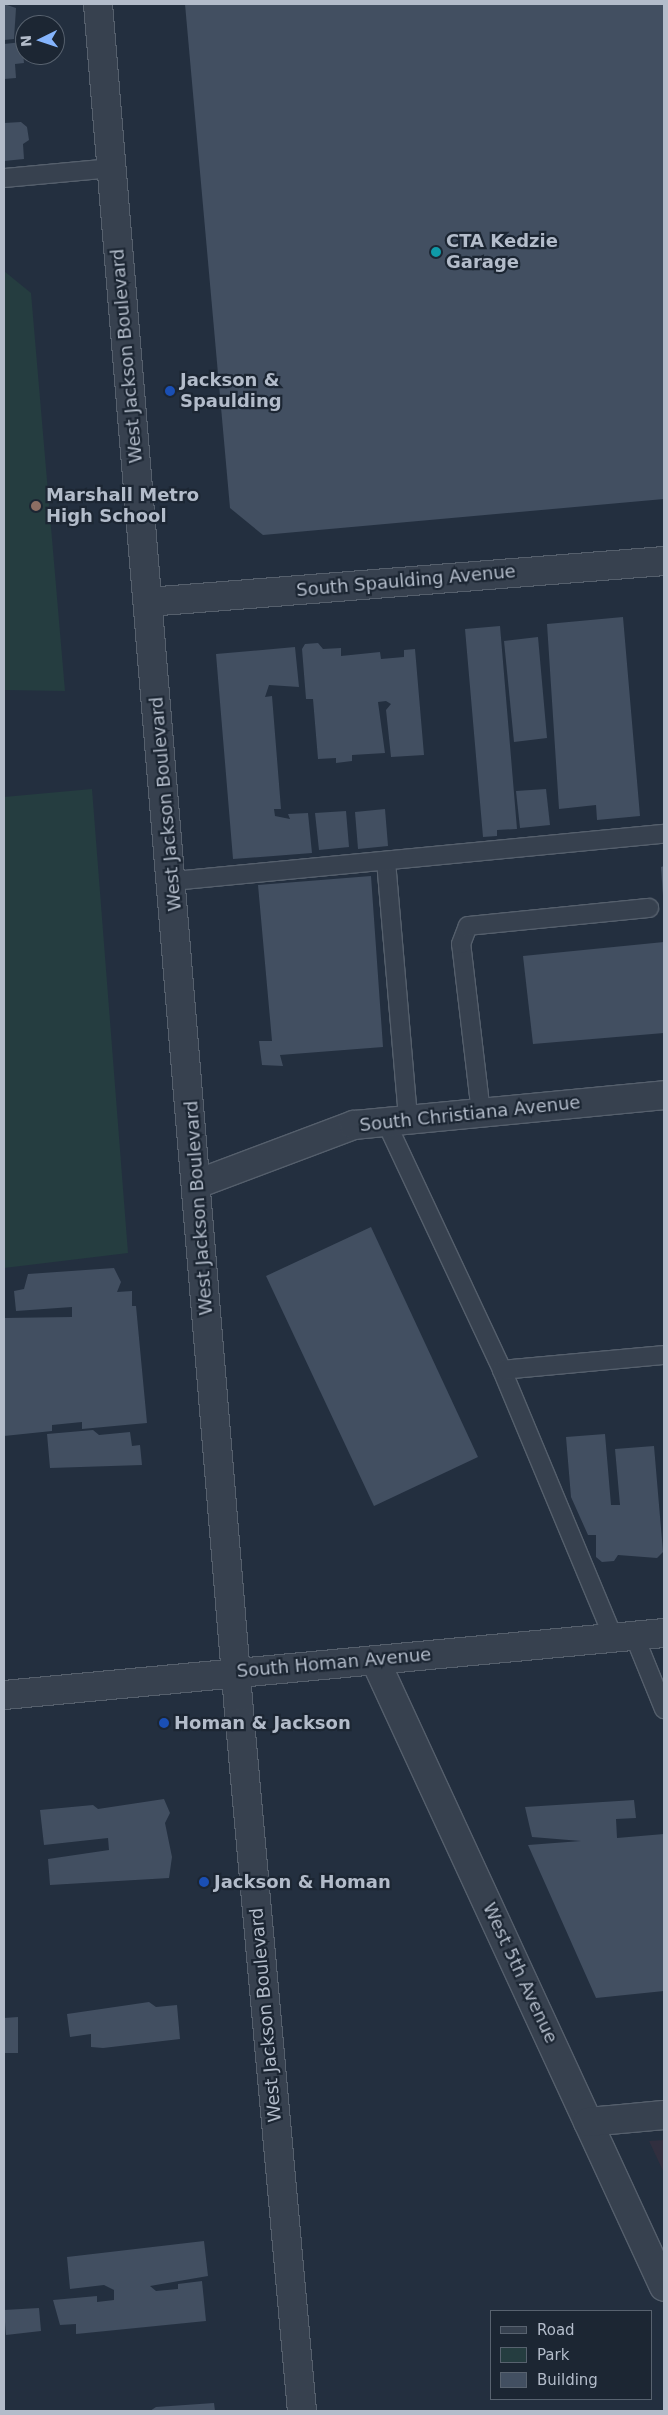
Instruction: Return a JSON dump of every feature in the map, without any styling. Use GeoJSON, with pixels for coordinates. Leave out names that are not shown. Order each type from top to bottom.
{"type":"FeatureCollection","features":[{"type":"Feature","properties":{"kind":"street","name":"West Jackson Boulevard"},"geometry":{"type":"LineString","coordinates":[[98,4],[173,881],[236,1673],[302,2411]]}},
{"type":"Feature","properties":{"kind":"street","name":"South Spaulding Avenue"},"geometry":{"type":"LineString","coordinates":[[148,602],[664,561]]}},
{"type":"Feature","properties":{"kind":"street","name":"South Christiana Avenue"},"geometry":{"type":"LineString","coordinates":[[197,1184],[354,1125],[664,1095]]}},
{"type":"Feature","properties":{"kind":"street","name":"South Homan Avenue"},"geometry":{"type":"LineString","coordinates":[[4,1694],[664,1633]]}},
{"type":"Feature","properties":{"kind":"street","name":"West 5th Avenue"},"geometry":{"type":"LineString","coordinates":[[374,1660],[664,2287]]}},
{"type":"Feature","properties":{"kind":"street"},"geometry":{"type":"LineString","coordinates":[[588,2122],[664,2115]]}},
{"type":"Feature","properties":{"kind":"lane"},"geometry":{"type":"LineString","coordinates":[[4,178],[112,168]]}},
{"type":"Feature","properties":{"kind":"lane"},"geometry":{"type":"LineString","coordinates":[[173,881],[664,834]]}},
{"type":"Feature","properties":{"kind":"lane"},"geometry":{"type":"LineString","coordinates":[[386,861],[397,1121],[502,1370],[623,1636],[664,1709]]}},
{"type":"Feature","properties":{"kind":"lane"},"geometry":{"type":"LineString","coordinates":[[481,1113],[461,944],[468,926],[648,908]]}},
{"type":"Feature","properties":{"kind":"lane"},"geometry":{"type":"LineString","coordinates":[[502,1370],[664,1355]]}},
{"type":"Feature","properties":{"kind":"shaded area"},"geometry":{"type":"Polygon","coordinates":[[[664,2140],[664,2173],[649,2141],[664,2140]]]}},
{"type":"Feature","properties":{"kind":"green space"},"geometry":{"type":"Polygon","coordinates":[[[4,271],[31,293],[65,691],[4,690],[4,271]]]}},
{"type":"Feature","properties":{"kind":"green space"},"geometry":{"type":"Polygon","coordinates":[[[92,789],[128,1253],[4,1268],[4,797],[92,789]]]}},
{"type":"Feature","properties":{"kind":"building"},"geometry":{"type":"Polygon","coordinates":[[[4,4],[16,8],[14,39],[4,40],[4,4]]]}},
{"type":"Feature","properties":{"kind":"building","name":"CTA Kedzie Garage"},"geometry":{"type":"Polygon","coordinates":[[[185,4],[664,4],[664,499],[263,535],[230,508],[185,4]]]}},
{"type":"Feature","properties":{"kind":"building"},"geometry":{"type":"Polygon","coordinates":[[[15,43],[16,78],[4,79],[4,44],[15,43]]]}},
{"type":"Feature","properties":{"kind":"building"},"geometry":{"type":"Polygon","coordinates":[[[21,122],[27,127],[29,140],[23,144],[24,159],[4,161],[4,123],[21,122]]]}},
{"type":"Feature","properties":{"kind":"building"},"geometry":{"type":"Polygon","coordinates":[[[623,617],[640,816],[597,820],[596,805],[559,809],[547,624],[623,617]]]}},
{"type":"Feature","properties":{"kind":"building"},"geometry":{"type":"Polygon","coordinates":[[[500,626],[517,829],[497,830],[497,836],[483,837],[465,629],[500,626]]]}},
{"type":"Feature","properties":{"kind":"building"},"geometry":{"type":"Polygon","coordinates":[[[538,637],[547,738],[514,742],[504,641],[538,637]]]}},
{"type":"Feature","properties":{"kind":"building"},"geometry":{"type":"Polygon","coordinates":[[[318,643],[323,649],[341,648],[341,656],[380,652],[381,659],[404,657],[404,650],[415,649],[424,755],[391,757],[386,710],[391,704],[386,701],[378,702],[385,753],[352,755],[352,761],[336,763],[336,758],[318,759],[313,699],[306,699],[302,649],[305,644],[318,643]]]}},
{"type":"Feature","properties":{"kind":"building"},"geometry":{"type":"Polygon","coordinates":[[[295,647],[299,687],[269,685],[265,697],[272,696],[281,809],[274,809],[275,816],[290,819],[288,814],[308,813],[312,853],[233,859],[216,654],[295,647]]]}},
{"type":"Feature","properties":{"kind":"building"},"geometry":{"type":"Polygon","coordinates":[[[546,789],[550,825],[520,828],[516,791],[546,789]]]}},
{"type":"Feature","properties":{"kind":"building"},"geometry":{"type":"Polygon","coordinates":[[[385,809],[388,846],[358,849],[355,812],[385,809]]]}},
{"type":"Feature","properties":{"kind":"building"},"geometry":{"type":"Polygon","coordinates":[[[346,811],[349,847],[319,850],[315,813],[346,811]]]}},
{"type":"Feature","properties":{"kind":"building"},"geometry":{"type":"Polygon","coordinates":[[[664,866],[664,896],[663,896],[661,867],[664,866]]]}},
{"type":"Feature","properties":{"kind":"building"},"geometry":{"type":"Polygon","coordinates":[[[371,876],[383,1047],[280,1055],[283,1066],[262,1065],[259,1041],[272,1041],[258,885],[371,876]]]}},
{"type":"Feature","properties":{"kind":"building"},"geometry":{"type":"Polygon","coordinates":[[[664,942],[664,1033],[533,1044],[523,956],[664,942]]]}},
{"type":"Feature","properties":{"kind":"building"},"geometry":{"type":"Polygon","coordinates":[[[371,1227],[478,1457],[374,1506],[266,1276],[371,1227]]]}},
{"type":"Feature","properties":{"kind":"building"},"geometry":{"type":"Polygon","coordinates":[[[114,1268],[121,1282],[117,1292],[132,1291],[132,1306],[136,1306],[147,1423],[82,1429],[82,1422],[52,1425],[52,1431],[4,1436],[4,1318],[72,1317],[72,1307],[16,1311],[14,1291],[24,1289],[28,1274],[114,1268]]]}},
{"type":"Feature","properties":{"kind":"building"},"geometry":{"type":"Polygon","coordinates":[[[93,1430],[99,1435],[130,1432],[132,1446],[140,1445],[142,1465],[50,1468],[47,1434],[93,1430]]]}},
{"type":"Feature","properties":{"kind":"building"},"geometry":{"type":"Polygon","coordinates":[[[605,1434],[611,1505],[620,1505],[615,1449],[654,1446],[663,1552],[657,1558],[618,1555],[614,1561],[602,1562],[596,1557],[596,1535],[588,1535],[571,1497],[566,1437],[605,1434]]]}},
{"type":"Feature","properties":{"kind":"building"},"geometry":{"type":"Polygon","coordinates":[[[164,1799],[170,1813],[165,1823],[172,1857],[169,1878],[50,1885],[48,1859],[109,1850],[108,1838],[44,1845],[40,1810],[93,1805],[98,1809],[164,1799]]]}},
{"type":"Feature","properties":{"kind":"building"},"geometry":{"type":"Polygon","coordinates":[[[634,1800],[636,1818],[616,1819],[617,1838],[664,1834],[664,1991],[596,1998],[528,1845],[581,1841],[532,1837],[525,1807],[634,1800]]]}},
{"type":"Feature","properties":{"kind":"building"},"geometry":{"type":"Polygon","coordinates":[[[149,2002],[156,2007],[177,2005],[180,2039],[103,2048],[91,2047],[91,2034],[70,2037],[67,2014],[149,2002]]]}},
{"type":"Feature","properties":{"kind":"building"},"geometry":{"type":"Polygon","coordinates":[[[18,2017],[18,2053],[4,2053],[4,2018],[18,2017]]]}},
{"type":"Feature","properties":{"kind":"building"},"geometry":{"type":"Polygon","coordinates":[[[204,2241],[208,2276],[150,2286],[156,2291],[178,2289],[178,2284],[202,2281],[206,2321],[76,2334],[76,2324],[60,2325],[53,2300],[97,2296],[97,2302],[114,2300],[114,2290],[104,2285],[70,2289],[67,2257],[204,2241]]]}},
{"type":"Feature","properties":{"kind":"building"},"geometry":{"type":"Polygon","coordinates":[[[39,2308],[41,2331],[6,2335],[4,2310],[39,2308]]]}},
{"type":"Feature","properties":{"kind":"building"},"geometry":{"type":"Polygon","coordinates":[[[214,2403],[215,2411],[150,2411],[156,2407],[214,2403]]]}},
{"type":"Feature","properties":{"kind":"place","name":"CTA Kedzie Garage"},"geometry":{"type":"Point","coordinates":[436,252]}},
{"type":"Feature","properties":{"kind":"place","name":"Jackson & Spaulding"},"geometry":{"type":"Point","coordinates":[170,391]}},
{"type":"Feature","properties":{"kind":"place","name":"Marshall Metro High School"},"geometry":{"type":"Point","coordinates":[36,506]}},
{"type":"Feature","properties":{"kind":"place","name":"Homan & Jackson"},"geometry":{"type":"Point","coordinates":[164,1723]}},
{"type":"Feature","properties":{"kind":"place","name":"Jackson & Homan"},"geometry":{"type":"Point","coordinates":[204,1882]}}]}
